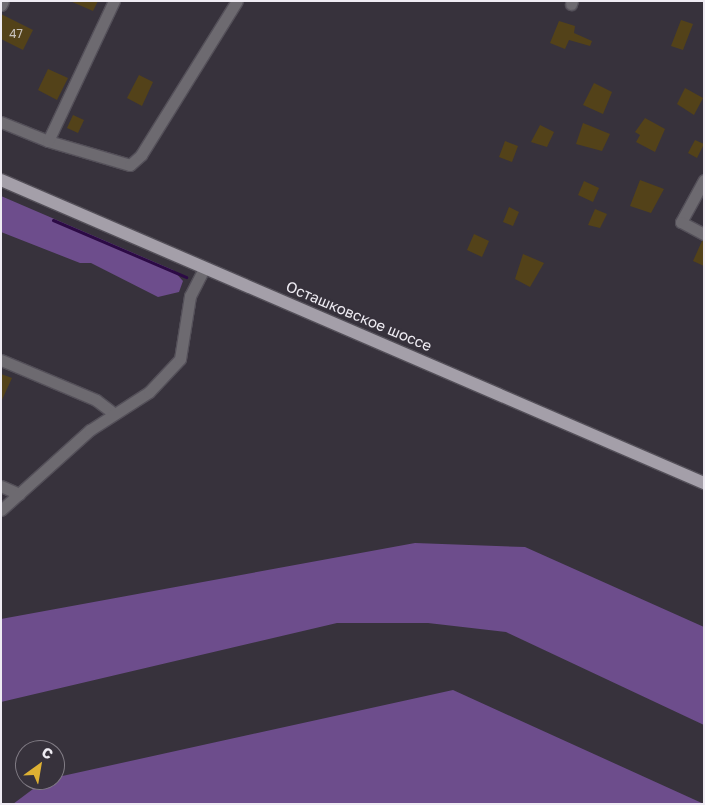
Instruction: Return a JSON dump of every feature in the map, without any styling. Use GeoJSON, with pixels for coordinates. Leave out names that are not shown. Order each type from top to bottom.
{"type":"FeatureCollection","features":[{"type":"Feature","properties":{"kind":"main road","name":"Осташковское шоссе"},"geometry":{"type":"LineString","coordinates":[[1,180],[704,484]]}},
{"type":"Feature","properties":{"kind":"street"},"geometry":{"type":"LineString","coordinates":[[1,5],[3,1]]}},
{"type":"Feature","properties":{"kind":"street"},"geometry":{"type":"LineString","coordinates":[[48,141],[114,1]]}},
{"type":"Feature","properties":{"kind":"street"},"geometry":{"type":"LineString","coordinates":[[1,122],[48,141],[130,165],[141,155],[237,1]]}},
{"type":"Feature","properties":{"kind":"street"},"geometry":{"type":"LineString","coordinates":[[704,180],[681,222],[704,234]]}},
{"type":"Feature","properties":{"kind":"street"},"geometry":{"type":"LineString","coordinates":[[1,510],[113,413],[150,392],[180,359],[190,296],[204,268]]}},
{"type":"Feature","properties":{"kind":"street"},"geometry":{"type":"LineString","coordinates":[[1,360],[96,400],[113,413]]}},
{"type":"Feature","properties":{"kind":"street"},"geometry":{"type":"LineString","coordinates":[[1,486],[18,494]]}},
{"type":"Feature","properties":{"kind":"shaded area"},"geometry":{"type":"Polygon","coordinates":[[[1,196],[173,270],[183,281],[179,292],[158,297],[91,263],[80,263],[1,232],[1,196]]]}},
{"type":"Feature","properties":{"kind":"shaded area"},"geometry":{"type":"Polygon","coordinates":[[[415,543],[525,547],[704,627],[704,725],[506,632],[428,623],[337,623],[1,702],[1,619],[415,543]]]}},
{"type":"Feature","properties":{"kind":"shaded area"},"geometry":{"type":"Polygon","coordinates":[[[453,690],[704,804],[13,804],[32,790],[65,790],[65,775],[453,690]]]}},
{"type":"Feature","properties":{"kind":"building"},"geometry":{"type":"Polygon","coordinates":[[[70,1],[98,1],[93,11],[70,1]]]}},
{"type":"Feature","properties":{"kind":"building"},"geometry":{"type":"Polygon","coordinates":[[[1,14],[33,30],[23,50],[1,39],[1,14]]]}},
{"type":"Feature","properties":{"kind":"building"},"geometry":{"type":"Polygon","coordinates":[[[681,20],[693,24],[683,50],[671,46],[681,20]]]}},
{"type":"Feature","properties":{"kind":"building"},"geometry":{"type":"Polygon","coordinates":[[[559,21],[575,26],[574,33],[592,41],[590,46],[569,40],[565,49],[550,43],[559,21]]]}},
{"type":"Feature","properties":{"kind":"building"},"geometry":{"type":"Polygon","coordinates":[[[48,69],[68,78],[57,100],[38,90],[48,69]]]}},
{"type":"Feature","properties":{"kind":"building"},"geometry":{"type":"Polygon","coordinates":[[[139,75],[153,82],[142,106],[127,98],[139,75]]]}},
{"type":"Feature","properties":{"kind":"building"},"geometry":{"type":"Polygon","coordinates":[[[594,83],[612,92],[603,114],[583,105],[594,83]]]}},
{"type":"Feature","properties":{"kind":"building"},"geometry":{"type":"Polygon","coordinates":[[[685,88],[703,98],[694,115],[677,104],[685,88]]]}},
{"type":"Feature","properties":{"kind":"building"},"geometry":{"type":"Polygon","coordinates":[[[73,115],[84,120],[78,133],[67,128],[73,115]]]}},
{"type":"Feature","properties":{"kind":"building"},"geometry":{"type":"Polygon","coordinates":[[[645,118],[665,129],[655,152],[636,142],[640,135],[635,132],[645,118]]]}},
{"type":"Feature","properties":{"kind":"building"},"geometry":{"type":"Polygon","coordinates":[[[583,123],[610,134],[602,151],[576,144],[583,123]]]}},
{"type":"Feature","properties":{"kind":"building"},"geometry":{"type":"Polygon","coordinates":[[[540,125],[554,132],[547,147],[531,142],[540,125]]]}},
{"type":"Feature","properties":{"kind":"building"},"geometry":{"type":"Polygon","coordinates":[[[695,140],[704,144],[697,158],[688,153],[695,140]]]}},
{"type":"Feature","properties":{"kind":"building"},"geometry":{"type":"Polygon","coordinates":[[[505,141],[518,146],[512,162],[499,157],[505,141]]]}},
{"type":"Feature","properties":{"kind":"building"},"geometry":{"type":"Polygon","coordinates":[[[640,180],[664,189],[651,213],[630,206],[640,180]]]}},
{"type":"Feature","properties":{"kind":"building"},"geometry":{"type":"Polygon","coordinates":[[[584,181],[599,188],[593,202],[578,195],[584,181]]]}},
{"type":"Feature","properties":{"kind":"building"},"geometry":{"type":"Polygon","coordinates":[[[509,207],[519,212],[513,226],[503,222],[509,207]]]}},
{"type":"Feature","properties":{"kind":"building"},"geometry":{"type":"Polygon","coordinates":[[[595,209],[607,214],[600,228],[588,225],[595,209]]]}},
{"type":"Feature","properties":{"kind":"building"},"geometry":{"type":"Polygon","coordinates":[[[474,234],[489,241],[482,257],[467,250],[474,234]]]}},
{"type":"Feature","properties":{"kind":"building"},"geometry":{"type":"Polygon","coordinates":[[[702,241],[704,241],[704,266],[693,261],[702,241]]]}},
{"type":"Feature","properties":{"kind":"building"},"geometry":{"type":"Polygon","coordinates":[[[523,254],[544,263],[530,287],[515,279],[523,254]]]}},
{"type":"Feature","properties":{"kind":"building"},"geometry":{"type":"Polygon","coordinates":[[[1,374],[12,378],[1,402],[1,374]]]}},
{"type":"Feature","properties":{"kind":"waterway"},"geometry":{"type":"LineString","coordinates":[[53,220],[186,277]]}}]}
